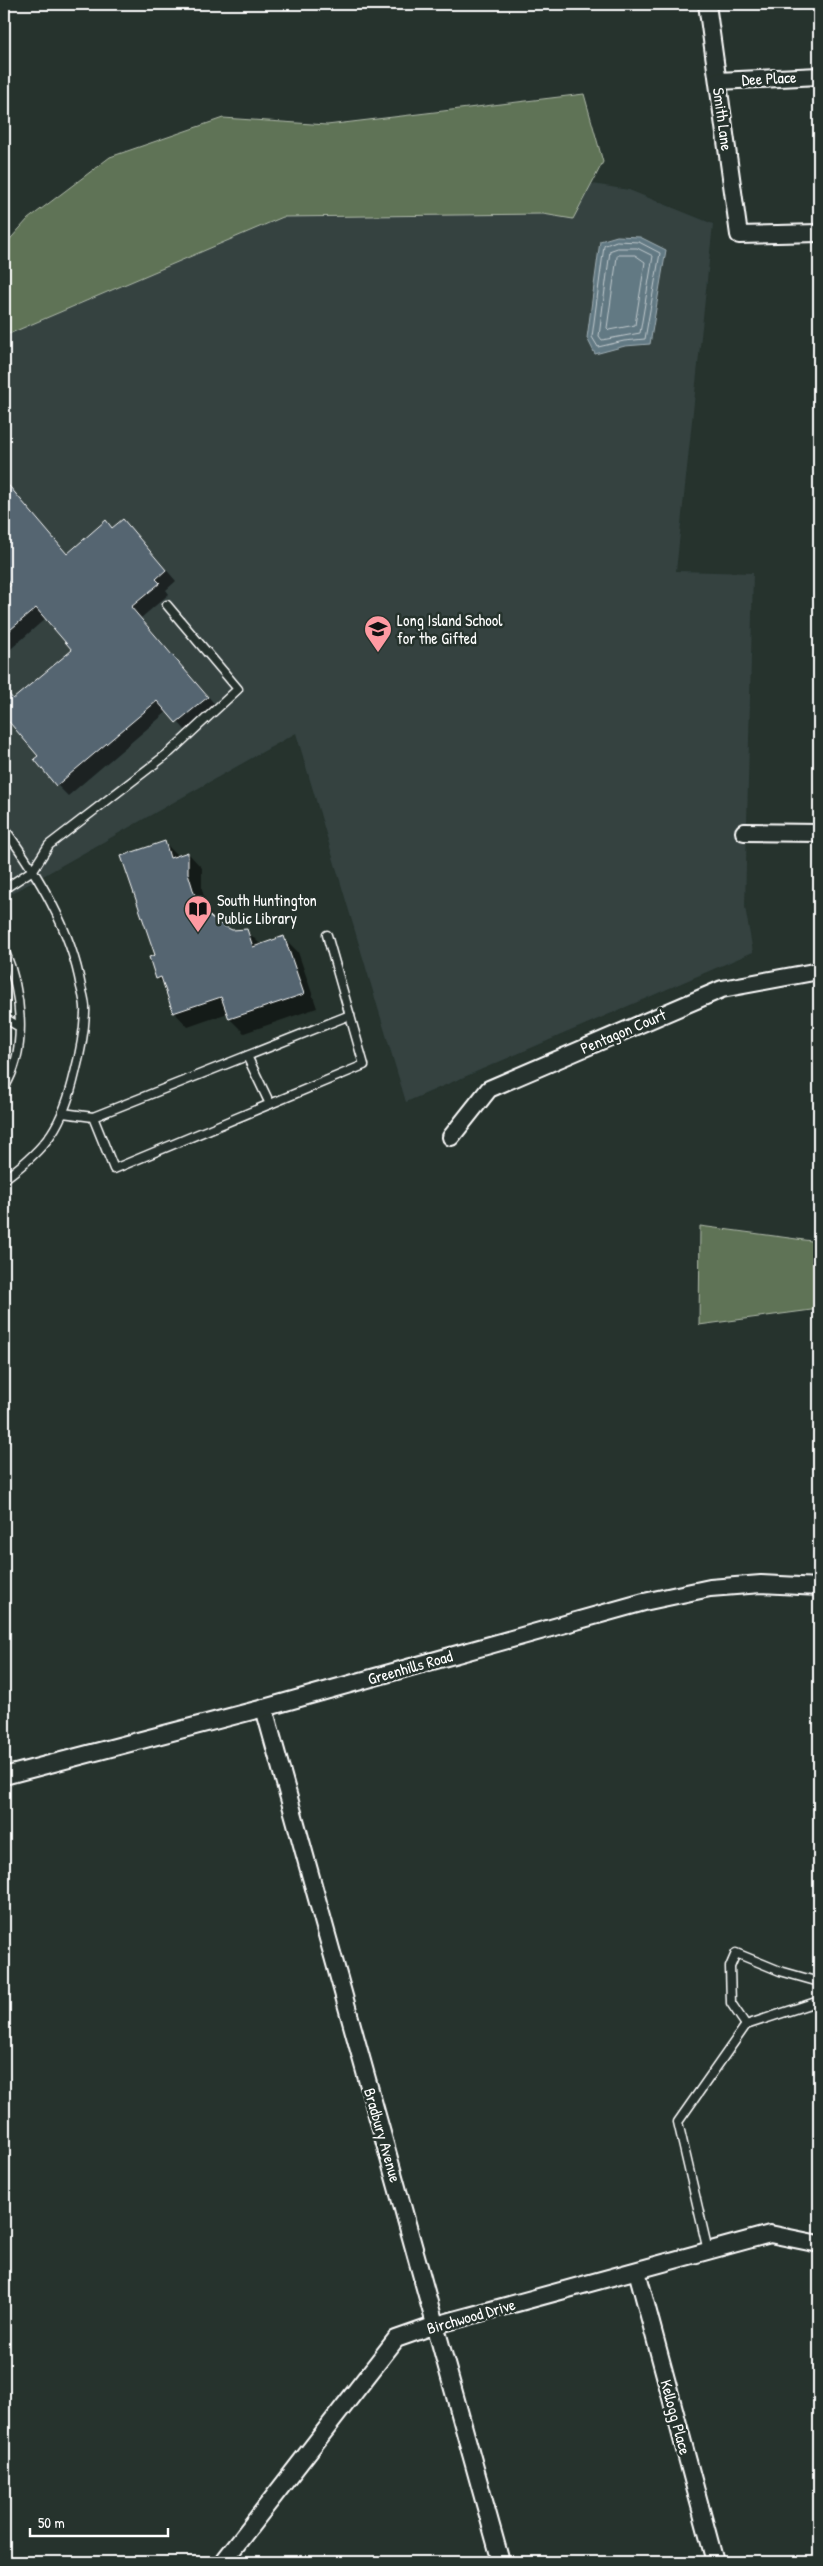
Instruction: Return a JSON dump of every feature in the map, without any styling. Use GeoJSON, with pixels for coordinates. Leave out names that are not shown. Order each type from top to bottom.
{"type":"FeatureCollection","features":[{"type":"Feature","properties":{"kind":"street","name":"Smith Lane"},"geometry":{"type":"LineString","coordinates":[[707,4],[739,235],[819,233]]}},
{"type":"Feature","properties":{"kind":"street","name":"Dee Place"},"geometry":{"type":"LineString","coordinates":[[718,80],[819,76]]}},
{"type":"Feature","properties":{"kind":"street"},"geometry":{"type":"LineString","coordinates":[[744,832],[819,833]]}},
{"type":"Feature","properties":{"kind":"street","name":"Pentagon Court"},"geometry":{"type":"LineString","coordinates":[[452,1136],[489,1089],[497,1085],[722,989],[819,971]]}},
{"type":"Feature","properties":{"kind":"street","name":"Greenhills Road"},"geometry":{"type":"LineString","coordinates":[[4,1776],[264,1708],[667,1596],[710,1588],[761,1584],[819,1587]]}},
{"type":"Feature","properties":{"kind":"street","name":"Bradbury Avenue"},"geometry":{"type":"LineString","coordinates":[[264,1708],[501,2562]]}},
{"type":"Feature","properties":{"kind":"street","name":"Birchwood Drive"},"geometry":{"type":"LineString","coordinates":[[224,2562],[396,2339],[436,2325],[770,2234],[819,2244]]}},
{"type":"Feature","properties":{"kind":"street","name":"Kellogg Place"},"geometry":{"type":"LineString","coordinates":[[637,2271],[715,2562]]}},
{"type":"Feature","properties":{"kind":"lane"},"geometry":{"type":"LineString","coordinates":[[4,889],[33,870],[49,845],[170,752],[238,689],[167,605]]}},
{"type":"Feature","properties":{"kind":"lane"},"geometry":{"type":"LineString","coordinates":[[4,828],[33,870],[50,899],[77,964],[85,1011],[78,1063],[63,1113],[50,1139],[4,1180]]}},
{"type":"Feature","properties":{"kind":"lane"},"geometry":{"type":"LineString","coordinates":[[93,1117],[114,1169],[364,1065],[327,935]]}},
{"type":"Feature","properties":{"kind":"lane"},"geometry":{"type":"LineString","coordinates":[[4,949],[14,973],[20,1004],[17,1059],[4,1088]]}},
{"type":"Feature","properties":{"kind":"lane"},"geometry":{"type":"LineString","coordinates":[[63,1113],[93,1117],[350,1015]]}},
{"type":"Feature","properties":{"kind":"lane"},"geometry":{"type":"LineString","coordinates":[[4,1018],[18,1026]]}},
{"type":"Feature","properties":{"kind":"lane"},"geometry":{"type":"LineString","coordinates":[[247,1056],[270,1104]]}},
{"type":"Feature","properties":{"kind":"lane"},"geometry":{"type":"LineString","coordinates":[[746,2025],[731,2003],[730,1967],[736,1953],[780,1971],[819,1982]]}},
{"type":"Feature","properties":{"kind":"lane"},"geometry":{"type":"LineString","coordinates":[[708,2251],[678,2122],[746,2025],[819,2002]]}},
{"type":"Feature","properties":{"kind":"shaded area","name":"Long Island School for the Gifted"},"geometry":{"type":"Polygon","coordinates":[[[483,166],[629,190],[713,224],[676,571],[753,573],[745,907],[753,952],[406,1102],[296,733],[4,898],[4,300],[218,180],[483,166]]]}},
{"type":"Feature","properties":{"kind":"green space"},"geometry":{"type":"Polygon","coordinates":[[[584,94],[603,162],[573,219],[543,214],[283,217],[4,336],[4,246],[28,219],[110,157],[223,118],[327,125],[584,94]]]}},
{"type":"Feature","properties":{"kind":"green space"},"geometry":{"type":"Polygon","coordinates":[[[700,1226],[819,1242],[819,1309],[699,1325],[700,1226]]]}},
{"type":"Feature","properties":{"kind":"water"},"geometry":{"type":"Polygon","coordinates":[[[617,236],[640,237],[666,250],[650,344],[625,346],[595,354],[587,338],[600,241],[617,236]]]}},
{"type":"Feature","properties":{"kind":"building"},"geometry":{"type":"Polygon","coordinates":[[[4,480],[67,554],[106,520],[112,528],[123,519],[166,570],[156,579],[160,583],[131,607],[208,697],[176,723],[157,701],[56,786],[34,759],[38,756],[4,716],[4,688],[13,699],[72,650],[36,608],[4,635],[4,592],[11,585],[4,577],[4,480]]]}},
{"type":"Feature","properties":{"kind":"building","name":"South Huntington Public Library"},"geometry":{"type":"Polygon","coordinates":[[[165,841],[170,858],[188,852],[188,873],[194,893],[204,911],[218,923],[232,930],[247,929],[253,947],[284,936],[304,994],[229,1019],[221,997],[173,1013],[161,977],[156,979],[149,957],[155,955],[121,856],[165,841]]]}},
{"type":"Feature","properties":{"kind":"place","name":"Long Island School for the Gifted"},"geometry":{"type":"Point","coordinates":[378,653]}},
{"type":"Feature","properties":{"kind":"place","name":"South Huntington Public Library"},"geometry":{"type":"Point","coordinates":[198,933]}}]}
